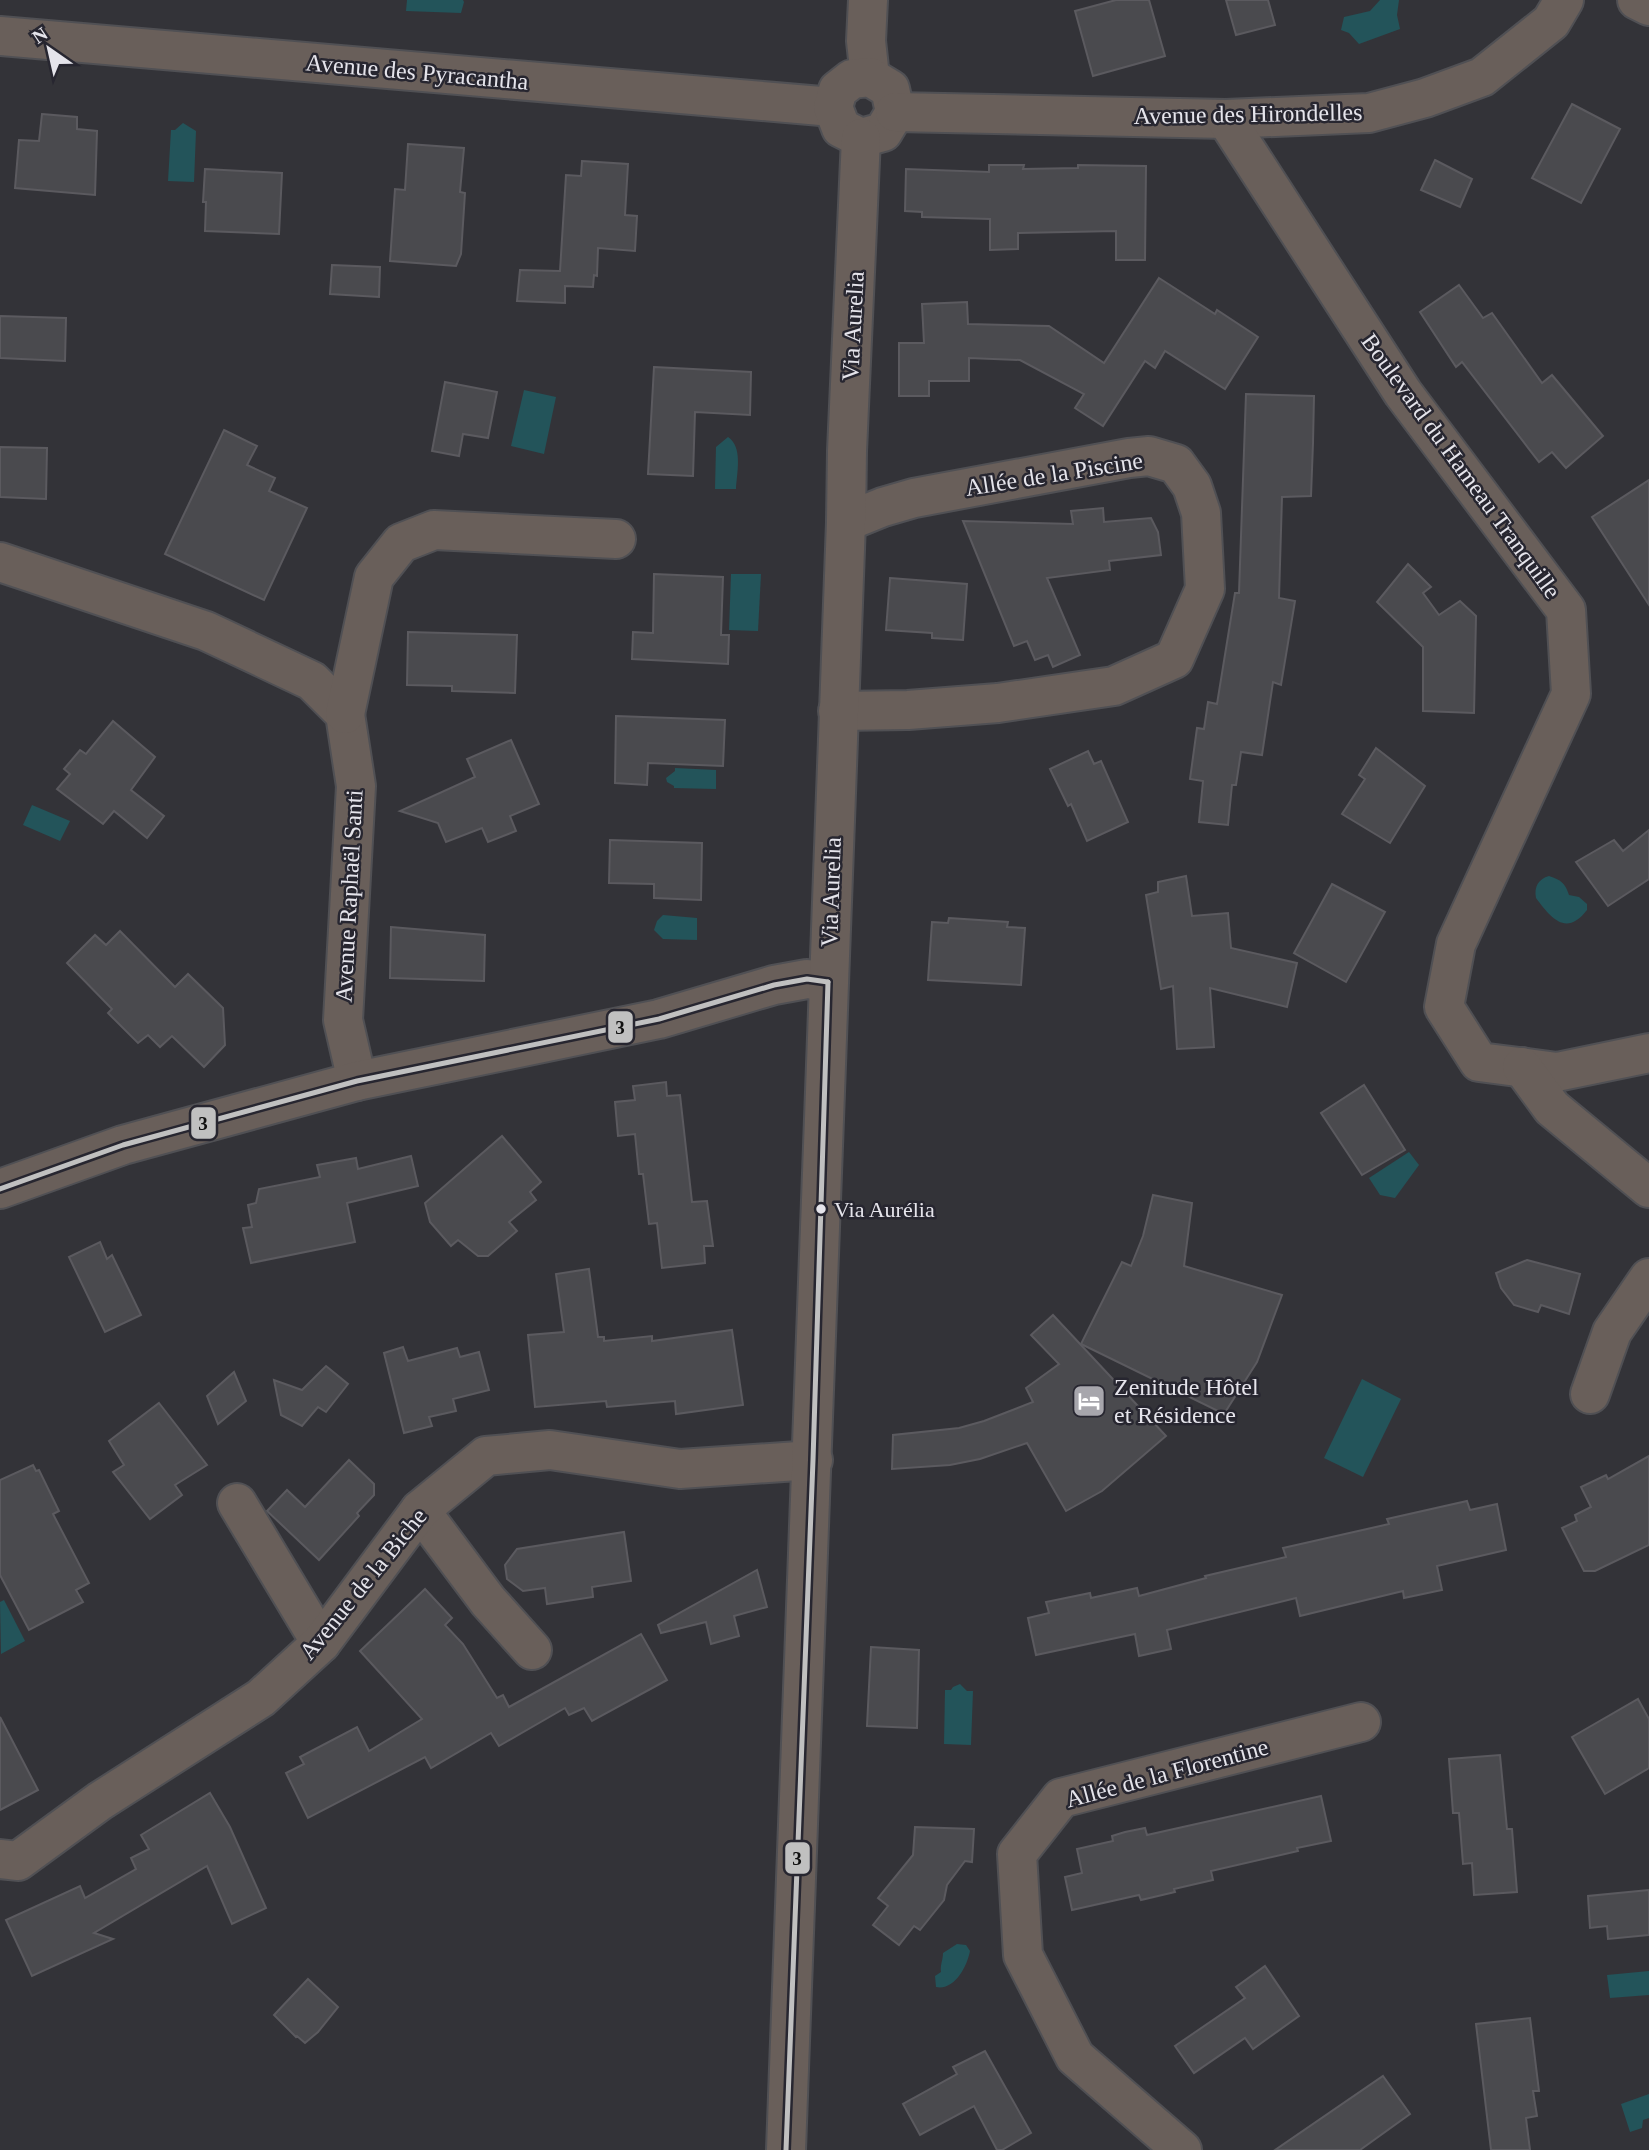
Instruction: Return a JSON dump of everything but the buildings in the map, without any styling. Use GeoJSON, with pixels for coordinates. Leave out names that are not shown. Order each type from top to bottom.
{"type":"FeatureCollection","features":[{"type":"Feature","properties":{"kind":"street"},"geometry":{"type":"LineString","coordinates":[[868,0],[866,41],[870,77]]}},
{"type":"Feature","properties":{"kind":"street","name":"Avenue des Hirondelles"},"geometry":{"type":"LineString","coordinates":[[895,112],[1226,119],[1369,113],[1482,78],[1551,22],[1564,0]]}},
{"type":"Feature","properties":{"kind":"street"},"geometry":{"type":"LineString","coordinates":[[1637,0],[1649,6]]}},
{"type":"Feature","properties":{"kind":"street","name":"Avenue des Pyracantha"},"geometry":{"type":"LineString","coordinates":[[0,36],[833,107]]}},
{"type":"Feature","properties":{"kind":"street"},"geometry":{"type":"LineString","coordinates":[[870,77],[890,89],[895,112],[883,132],[861,138],[841,128],[833,107],[838,90],[852,79],[870,77]]}},
{"type":"Feature","properties":{"kind":"street","name":"Boulevard du Hameau Tranquille"},"geometry":{"type":"LineString","coordinates":[[1226,119],[1403,393],[1566,610],[1571,694],[1456,943],[1444,1007],[1479,1062],[1557,1072],[1649,1053]]}},
{"type":"Feature","properties":{"kind":"street","name":"Via Aurelia"},"geometry":{"type":"LineString","coordinates":[[786,2150],[793,1915],[813,1460],[847,451],[861,138]]}},
{"type":"Feature","properties":{"kind":"street","name":"Allée de la Piscine"},"geometry":{"type":"LineString","coordinates":[[838,711],[908,710],[998,703],[1114,686],[1174,659],[1205,589],[1201,513],[1192,486],[1176,464],[1149,456],[1129,457],[914,498],[846,522]]}},
{"type":"Feature","properties":{"kind":"street"},"geometry":{"type":"LineString","coordinates":[[345,715],[374,577],[401,543],[434,530],[616,539]]}},
{"type":"Feature","properties":{"kind":"street"},"geometry":{"type":"LineString","coordinates":[[0,562],[206,631],[312,681],[345,715]]}},
{"type":"Feature","properties":{"kind":"street","name":"Avenue Raphaël Santi"},"geometry":{"type":"LineString","coordinates":[[345,715],[356,786],[342,1020],[357,1081]]}},
{"type":"Feature","properties":{"kind":"street"},"geometry":{"type":"LineString","coordinates":[[0,1189],[123,1144],[357,1081],[660,1019],[774,985],[807,979],[828,982]]}},
{"type":"Feature","properties":{"kind":"street"},"geometry":{"type":"LineString","coordinates":[[1522,1067],[1552,1108],[1649,1188]]}},
{"type":"Feature","properties":{"kind":"street"},"geometry":{"type":"LineString","coordinates":[[1590,1394],[1612,1332],[1649,1278]]}},
{"type":"Feature","properties":{"kind":"street","name":"Avenue de la Biche"},"geometry":{"type":"LineString","coordinates":[[0,1859],[18,1861],[100,1801],[261,1699],[321,1643],[419,1510],[486,1456],[550,1450],[680,1469],[813,1460]]}},
{"type":"Feature","properties":{"kind":"street"},"geometry":{"type":"LineString","coordinates":[[237,1503],[321,1643]]}},
{"type":"Feature","properties":{"kind":"street"},"geometry":{"type":"LineString","coordinates":[[419,1510],[488,1601],[532,1650]]}},
{"type":"Feature","properties":{"kind":"street","name":"Allée de la Florentine"},"geometry":{"type":"LineString","coordinates":[[1182,2150],[1075,2057],[1023,1955],[1017,1854],[1061,1798],[1361,1723]]}},
{"type":"Feature","properties":{"kind":"water"},"geometry":{"type":"Polygon","coordinates":[[[407,0],[464,2],[461,13],[406,11],[407,0]]]}},
{"type":"Feature","properties":{"kind":"water"},"geometry":{"type":"Polygon","coordinates":[[[1380,0],[1399,0],[1397,15],[1400,29],[1359,44],[1349,33],[1341,30],[1344,17],[1370,11],[1380,0]]]}},
{"type":"Feature","properties":{"kind":"water"},"geometry":{"type":"Polygon","coordinates":[[[183,123],[196,131],[194,182],[168,181],[171,130],[183,123]]]}},
{"type":"Feature","properties":{"kind":"water"},"geometry":{"type":"Polygon","coordinates":[[[524,390],[556,397],[544,454],[511,446],[524,390]]]}},
{"type":"Feature","properties":{"kind":"water"},"geometry":{"type":"Polygon","coordinates":[[[728,437],[733,441],[737,453],[736,489],[715,489],[716,447],[728,437]]]}},
{"type":"Feature","properties":{"kind":"water"},"geometry":{"type":"Polygon","coordinates":[[[731,574],[761,574],[758,631],[729,630],[731,574]]]}},
{"type":"Feature","properties":{"kind":"water"},"geometry":{"type":"Polygon","coordinates":[[[675,768],[716,770],[716,789],[674,788],[666,778],[675,768]]]}},
{"type":"Feature","properties":{"kind":"water"},"geometry":{"type":"Polygon","coordinates":[[[32,805],[70,821],[60,841],[23,825],[32,805]]]}},
{"type":"Feature","properties":{"kind":"water"},"geometry":{"type":"Polygon","coordinates":[[[1549,876],[1562,882],[1569,895],[1579,897],[1587,904],[1587,910],[1579,918],[1572,922],[1559,922],[1536,898],[1538,884],[1549,876]]]}},
{"type":"Feature","properties":{"kind":"water"},"geometry":{"type":"Polygon","coordinates":[[[663,915],[697,918],[697,940],[663,939],[654,930],[663,915]]]}},
{"type":"Feature","properties":{"kind":"water"},"geometry":{"type":"Polygon","coordinates":[[[1409,1152],[1419,1165],[1395,1198],[1380,1195],[1369,1178],[1409,1152]]]}},
{"type":"Feature","properties":{"kind":"water"},"geometry":{"type":"Polygon","coordinates":[[[1362,1379],[1401,1399],[1363,1477],[1324,1458],[1362,1379]]]}},
{"type":"Feature","properties":{"kind":"water"},"geometry":{"type":"Polygon","coordinates":[[[4,1600],[25,1641],[1,1654],[0,1602],[4,1600]]]}},
{"type":"Feature","properties":{"kind":"water"},"geometry":{"type":"Polygon","coordinates":[[[960,1684],[967,1691],[973,1691],[971,1745],[944,1744],[945,1690],[951,1690],[960,1684]]]}},
{"type":"Feature","properties":{"kind":"water"},"geometry":{"type":"Polygon","coordinates":[[[957,1944],[966,1945],[970,1951],[966,1964],[954,1982],[936,1987],[935,1976],[941,1972],[943,1953],[957,1944]]]}},
{"type":"Feature","properties":{"kind":"water"},"geometry":{"type":"Polygon","coordinates":[[[1649,1971],[1649,1995],[1610,1998],[1607,1975],[1649,1971]]]}},
{"type":"Feature","properties":{"kind":"water"},"geometry":{"type":"Polygon","coordinates":[[[1649,2094],[1649,2118],[1643,2120],[1642,2128],[1630,2132],[1621,2104],[1649,2094]]]}},
{"type":"Feature","properties":{"kind":"transit line","name":"3"},"geometry":{"type":"LineString","coordinates":[[0,1189],[123,1145],[357,1081],[659,1019],[774,985],[807,979],[828,982]]}},
{"type":"Feature","properties":{"kind":"transit line","name":"3"},"geometry":{"type":"LineString","coordinates":[[786,2150],[813,1460],[828,982]]}},
{"type":"Feature","properties":{"kind":"place","name":"Via Aurélia"},"geometry":{"type":"Point","coordinates":[821,1209]}},
{"type":"Feature","properties":{"kind":"place","name":"Zenitude Hôtel et Résidence"},"geometry":{"type":"Point","coordinates":[1089,1401]}}]}
